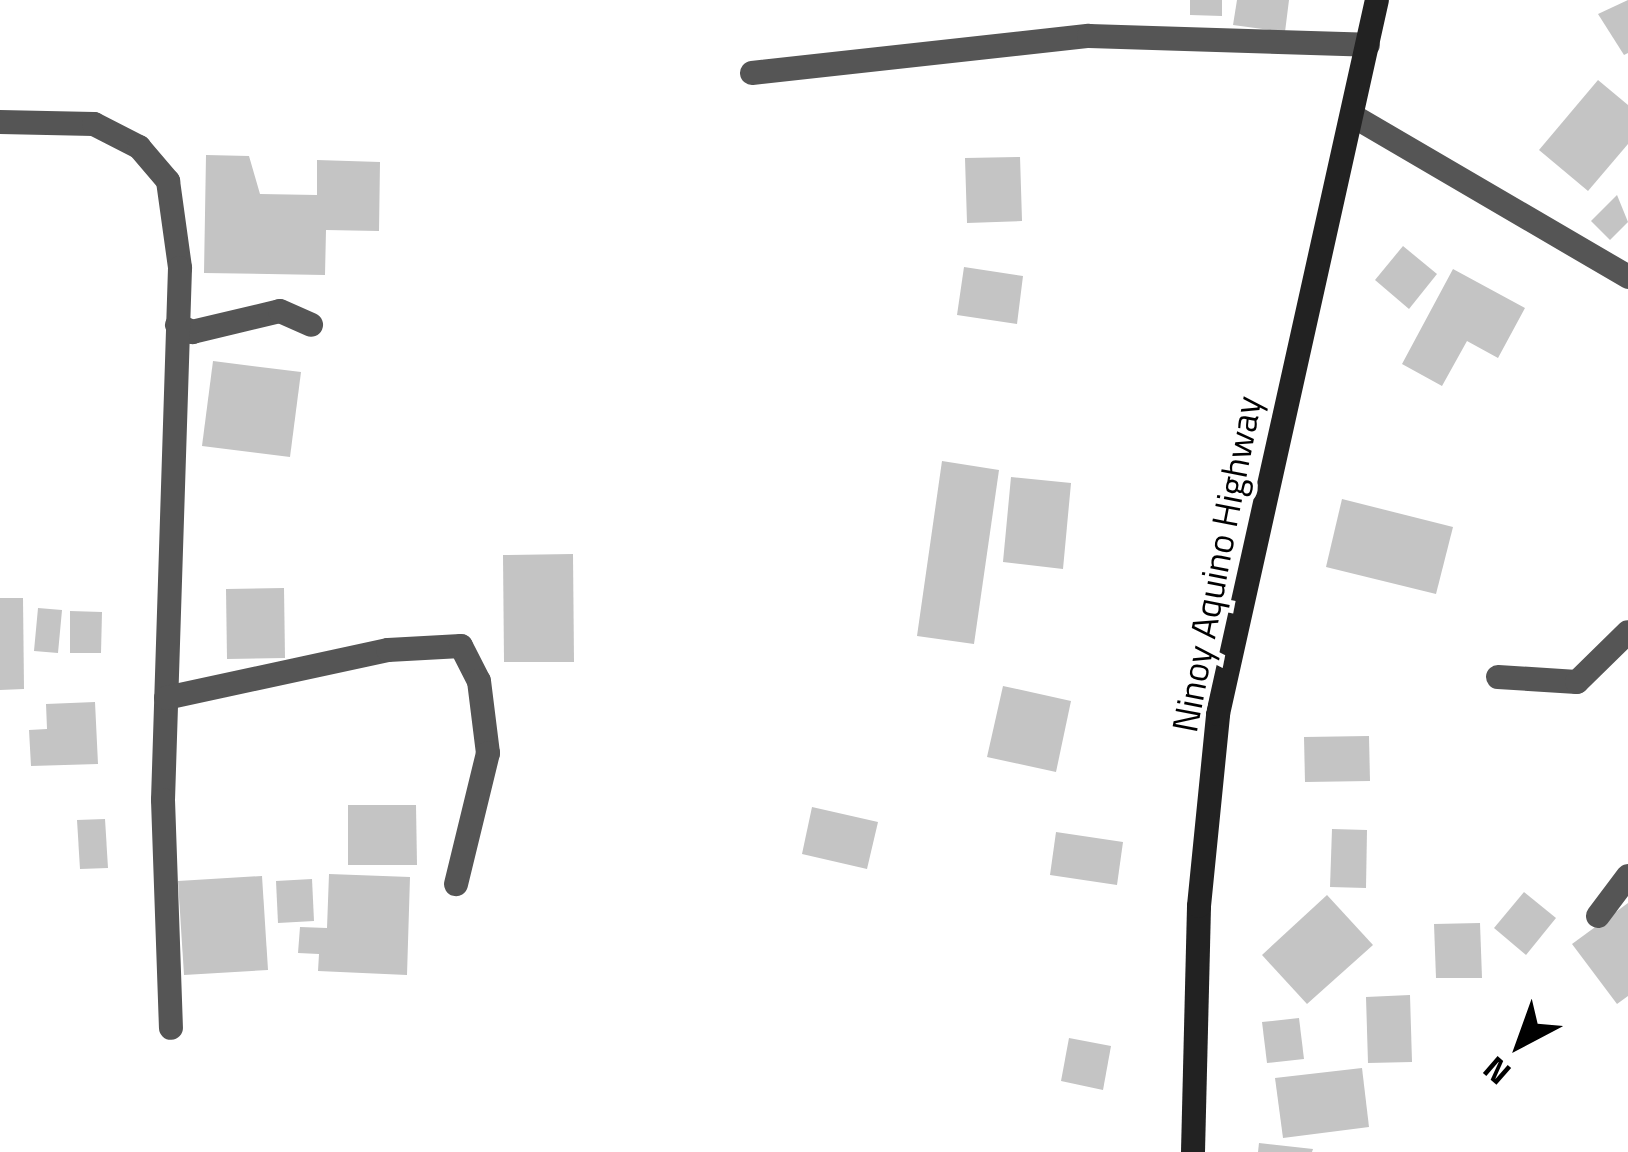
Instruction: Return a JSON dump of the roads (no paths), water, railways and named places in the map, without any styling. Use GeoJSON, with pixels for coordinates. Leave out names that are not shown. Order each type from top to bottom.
{"type":"FeatureCollection","features":[{"type":"Feature","properties":{"kind":"main road","name":"Ninoy Aquino Highway"},"geometry":{"type":"LineString","coordinates":[[1193,1152],[1199,906],[1218,714],[1377,0]]}},
{"type":"Feature","properties":{"kind":"street"},"geometry":{"type":"LineString","coordinates":[[752,73],[1089,36],[1368,45]]}},
{"type":"Feature","properties":{"kind":"street"},"geometry":{"type":"LineString","coordinates":[[1353,116],[1628,277]]}},
{"type":"Feature","properties":{"kind":"street"},"geometry":{"type":"LineString","coordinates":[[0,122],[94,124],[140,147],[168,181],[177,325],[166,698],[171,1028]]}},
{"type":"Feature","properties":{"kind":"street"},"geometry":{"type":"LineString","coordinates":[[177,325],[192,332],[280,311],[311,325]]}},
{"type":"Feature","properties":{"kind":"street"},"geometry":{"type":"LineString","coordinates":[[1498,677],[1577,682],[1628,632]]}},
{"type":"Feature","properties":{"kind":"street"},"geometry":{"type":"LineString","coordinates":[[166,698],[388,650],[461,646],[479,681],[488,753],[456,884]]}},
{"type":"Feature","properties":{"kind":"street"},"geometry":{"type":"LineString","coordinates":[[1598,916],[1628,876]]}}]}
